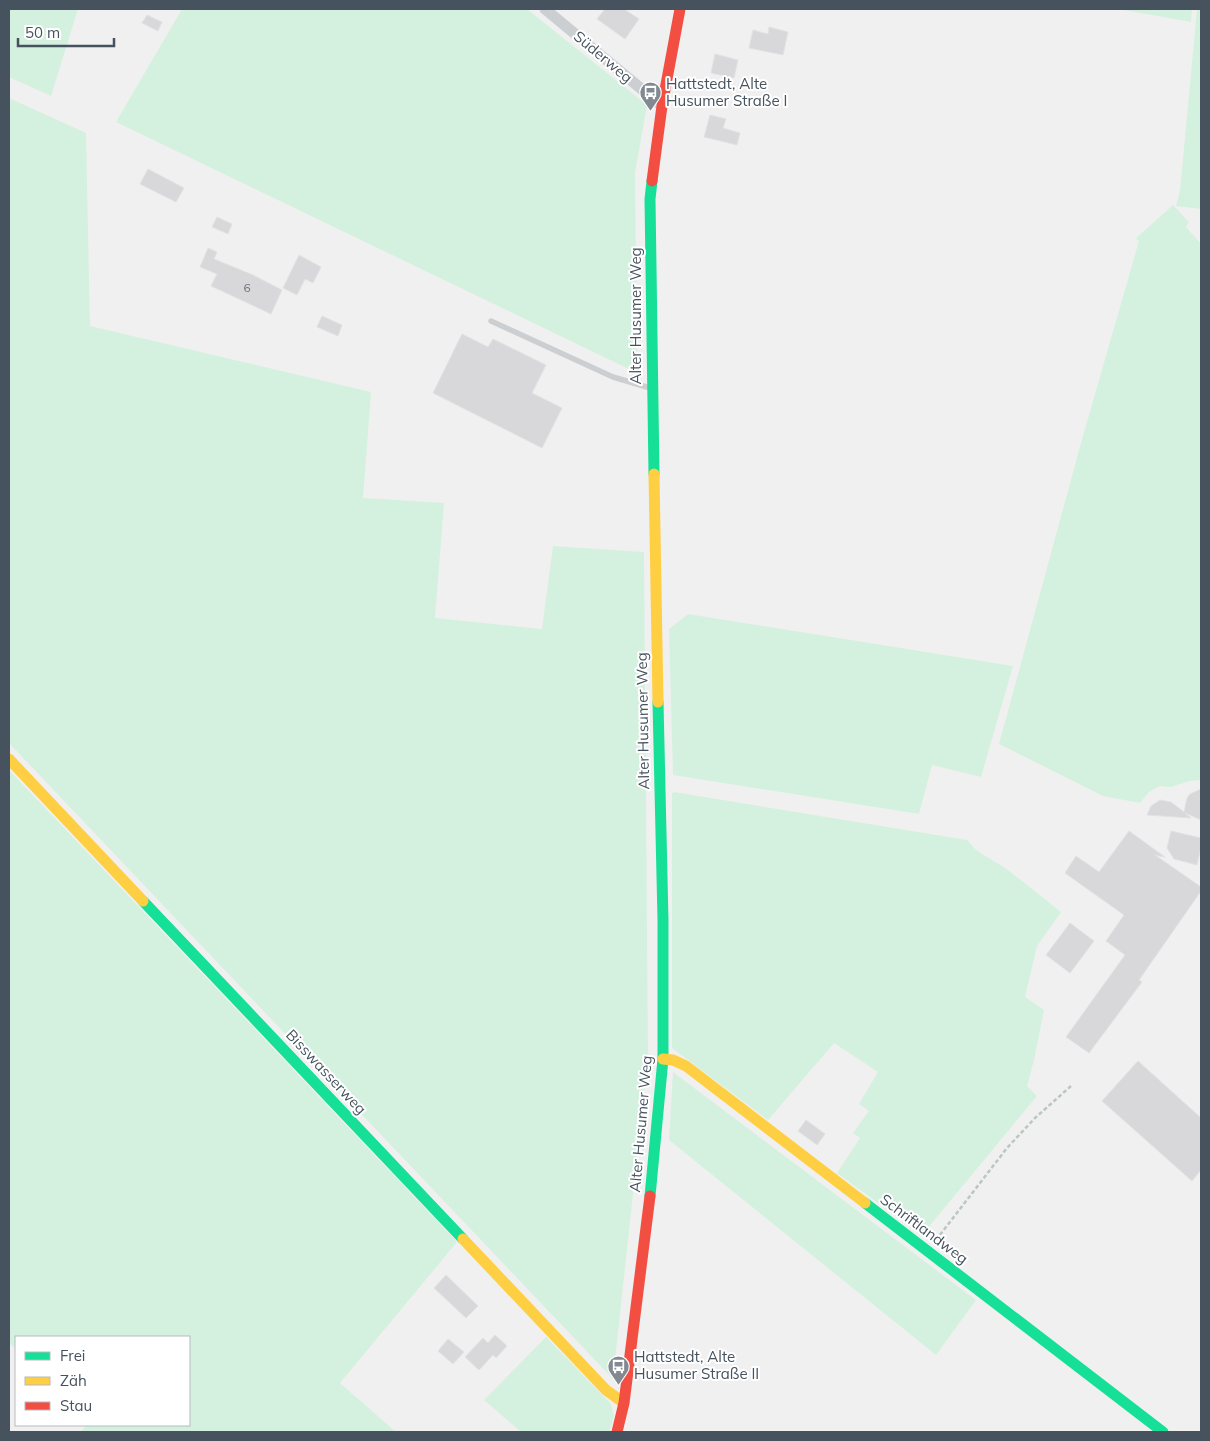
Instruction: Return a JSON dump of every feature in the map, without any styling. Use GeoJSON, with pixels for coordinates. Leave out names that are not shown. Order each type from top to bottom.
{"type":"FeatureCollection","features":[{"type":"Feature","properties":{"kind":"street","name":"Süderweg"},"geometry":{"type":"LineString","coordinates":[[545,9],[662,106]]}},
{"type":"Feature","properties":{"kind":"street","name":"Alter Husumer Weg"},"geometry":{"type":"LineString","coordinates":[[617,1432],[624,1402],[649,1206],[663,1059],[664,920],[652,389],[650,199],[662,106],[680,9]]}},
{"type":"Feature","properties":{"kind":"street","name":"Bisswasserweg"},"geometry":{"type":"LineString","coordinates":[[9,759],[606,1390],[624,1402]]}},
{"type":"Feature","properties":{"kind":"street","name":"Schriftlandweg"},"geometry":{"type":"LineString","coordinates":[[663,1059],[673,1060],[686,1066],[1163,1432]]}},
{"type":"Feature","properties":{"kind":"lane"},"geometry":{"type":"LineString","coordinates":[[491,321],[624,381],[652,389]]}},
{"type":"Feature","properties":{"kind":"path"},"geometry":{"type":"LineString","coordinates":[[928,1251],[1007,1148],[1035,1118],[1071,1086]]}},
{"type":"Feature","properties":{"kind":"green space"},"geometry":{"type":"Polygon","coordinates":[[[9,9],[78,9],[51,96],[9,77],[9,9]]]}},
{"type":"Feature","properties":{"kind":"green space"},"geometry":{"type":"Polygon","coordinates":[[[182,9],[527,9],[647,105],[635,173],[637,373],[116,122],[182,9]]]}},
{"type":"Feature","properties":{"kind":"green space"},"geometry":{"type":"Polygon","coordinates":[[[1118,9],[1192,9],[1191,22],[1118,9]]]}},
{"type":"Feature","properties":{"kind":"green space"},"geometry":{"type":"Polygon","coordinates":[[[1197,9],[1201,9],[1201,209],[1176,206],[1180,191],[1197,9]]]}},
{"type":"Feature","properties":{"kind":"green space"},"geometry":{"type":"Polygon","coordinates":[[[9,98],[86,133],[90,326],[371,392],[363,498],[444,503],[435,618],[542,629],[553,546],[644,552],[648,1055],[613,1379],[9,743],[9,98]]]}},
{"type":"Feature","properties":{"kind":"green space"},"geometry":{"type":"Polygon","coordinates":[[[1173,205],[1189,222],[1186,227],[1201,244],[1201,780],[1189,781],[1171,787],[1160,786],[1149,792],[1140,803],[1103,796],[999,744],[1081,443],[1139,241],[1136,238],[1173,205]]]}},
{"type":"Feature","properties":{"kind":"green space"},"geometry":{"type":"Polygon","coordinates":[[[688,614],[1013,666],[981,777],[932,765],[919,814],[673,775],[669,629],[688,614]]]}},
{"type":"Feature","properties":{"kind":"green space"},"geometry":{"type":"Polygon","coordinates":[[[9,770],[457,1242],[340,1383],[396,1432],[81,1432],[85,1426],[190,1426],[190,1336],[15,1336],[15,1348],[9,1343],[9,770]]]}},
{"type":"Feature","properties":{"kind":"green space"},"geometry":{"type":"Polygon","coordinates":[[[672,793],[967,840],[976,850],[1008,870],[1061,912],[1037,946],[1025,997],[1044,1010],[1027,1086],[1037,1096],[922,1235],[837,1173],[860,1138],[853,1133],[869,1111],[859,1104],[878,1072],[834,1043],[768,1120],[672,1048],[672,793]]]}},
{"type":"Feature","properties":{"kind":"green space"},"geometry":{"type":"Polygon","coordinates":[[[673,1072],[976,1300],[936,1355],[669,1140],[673,1072]]]}},
{"type":"Feature","properties":{"kind":"green space"},"geometry":{"type":"Polygon","coordinates":[[[546,1337],[611,1404],[614,1416],[609,1432],[521,1432],[484,1400],[546,1337]]]}},
{"type":"Feature","properties":{"kind":"building"},"geometry":{"type":"Polygon","coordinates":[[[605,9],[624,9],[639,19],[625,39],[597,19],[605,9]]]}},
{"type":"Feature","properties":{"kind":"building"},"geometry":{"type":"Polygon","coordinates":[[[147,15],[162,22],[158,31],[142,23],[147,15]]]}},
{"type":"Feature","properties":{"kind":"building"},"geometry":{"type":"Polygon","coordinates":[[[769,27],[788,32],[783,55],[749,48],[753,30],[768,34],[769,27]]]}},
{"type":"Feature","properties":{"kind":"building"},"geometry":{"type":"Polygon","coordinates":[[[715,54],[738,60],[734,78],[711,73],[715,54]]]}},
{"type":"Feature","properties":{"kind":"building"},"geometry":{"type":"Polygon","coordinates":[[[710,115],[726,119],[723,128],[740,133],[737,145],[704,137],[710,115]]]}},
{"type":"Feature","properties":{"kind":"building"},"geometry":{"type":"Polygon","coordinates":[[[148,169],[184,188],[176,202],[140,184],[148,169]]]}},
{"type":"Feature","properties":{"kind":"building"},"geometry":{"type":"Polygon","coordinates":[[[217,217],[232,224],[228,234],[212,227],[217,217]]]}},
{"type":"Feature","properties":{"kind":"building"},"geometry":{"type":"Polygon","coordinates":[[[208,248],[217,252],[214,259],[253,275],[282,290],[271,314],[211,286],[217,274],[200,267],[208,248]]]}},
{"type":"Feature","properties":{"kind":"building"},"geometry":{"type":"Polygon","coordinates":[[[299,255],[321,267],[313,283],[305,279],[297,295],[283,288],[299,255]]]}},
{"type":"Feature","properties":{"kind":"building"},"geometry":{"type":"Polygon","coordinates":[[[322,316],[342,325],[338,336],[317,327],[322,316]]]}},
{"type":"Feature","properties":{"kind":"building"},"geometry":{"type":"Polygon","coordinates":[[[462,334],[488,347],[493,339],[546,365],[532,393],[562,408],[542,448],[433,393],[462,334]]]}},
{"type":"Feature","properties":{"kind":"building"},"geometry":{"type":"Polygon","coordinates":[[[1201,789],[1201,820],[1185,813],[1191,818],[1147,815],[1151,806],[1160,800],[1171,802],[1184,812],[1187,798],[1190,794],[1201,789]]]}},
{"type":"Feature","properties":{"kind":"building"},"geometry":{"type":"Polygon","coordinates":[[[1129,831],[1165,857],[1155,855],[1201,887],[1201,891],[1139,980],[1142,982],[1089,1053],[1066,1037],[1125,955],[1106,941],[1124,915],[1065,873],[1076,856],[1099,872],[1129,831]]]}},
{"type":"Feature","properties":{"kind":"building"},"geometry":{"type":"Polygon","coordinates":[[[1171,831],[1201,838],[1197,865],[1174,859],[1167,848],[1171,831]]]}},
{"type":"Feature","properties":{"kind":"building"},"geometry":{"type":"Polygon","coordinates":[[[1070,923],[1094,941],[1070,973],[1046,955],[1070,923]]]}},
{"type":"Feature","properties":{"kind":"building"},"geometry":{"type":"Polygon","coordinates":[[[1138,1061],[1201,1118],[1201,1170],[1192,1181],[1102,1101],[1138,1061]]]}},
{"type":"Feature","properties":{"kind":"building"},"geometry":{"type":"Polygon","coordinates":[[[806,1120],[825,1134],[817,1145],[798,1131],[806,1120]]]}},
{"type":"Feature","properties":{"kind":"building"},"geometry":{"type":"Polygon","coordinates":[[[446,1275],[478,1306],[466,1318],[434,1288],[446,1275]]]}},
{"type":"Feature","properties":{"kind":"building"},"geometry":{"type":"Polygon","coordinates":[[[495,1335],[507,1346],[496,1358],[493,1355],[479,1370],[465,1357],[483,1338],[488,1343],[495,1335]]]}},
{"type":"Feature","properties":{"kind":"building"},"geometry":{"type":"Polygon","coordinates":[[[448,1339],[464,1352],[453,1364],[438,1351],[448,1339]]]}},
{"type":"Feature","properties":{"kind":"traffic: fast"},"geometry":{"type":"LineString","coordinates":[[652,181],[650,199],[654,474]]}},
{"type":"Feature","properties":{"kind":"traffic: fast"},"geometry":{"type":"LineString","coordinates":[[650,1196],[663,1059],[663,920],[658,702]]}},
{"type":"Feature","properties":{"kind":"traffic: fast"},"geometry":{"type":"LineString","coordinates":[[143,901],[463,1239]]}},
{"type":"Feature","properties":{"kind":"traffic: fast"},"geometry":{"type":"LineString","coordinates":[[865,1203],[1163,1432]]}},
{"type":"Feature","properties":{"kind":"traffic: slow"},"geometry":{"type":"LineString","coordinates":[[654,474],[658,702]]}},
{"type":"Feature","properties":{"kind":"traffic: slow"},"geometry":{"type":"LineString","coordinates":[[9,759],[143,901]]}},
{"type":"Feature","properties":{"kind":"traffic: slow"},"geometry":{"type":"LineString","coordinates":[[663,1059],[673,1060],[686,1066],[865,1203]]}},
{"type":"Feature","properties":{"kind":"traffic: slow"},"geometry":{"type":"LineString","coordinates":[[463,1239],[606,1390],[624,1403]]}},
{"type":"Feature","properties":{"kind":"traffic: jam"},"geometry":{"type":"LineString","coordinates":[[652,181],[662,106],[680,9]]}},
{"type":"Feature","properties":{"kind":"traffic: jam"},"geometry":{"type":"LineString","coordinates":[[617,1432],[624,1403],[650,1196]]}},
{"type":"Feature","properties":{"kind":"place","name":"Hattstedt, Alte Husumer Straße I"},"geometry":{"type":"Point","coordinates":[650,112]}},
{"type":"Feature","properties":{"kind":"place","name":"Hattstedt, Alte Husumer Straße II"},"geometry":{"type":"Point","coordinates":[618,1385]}}]}
